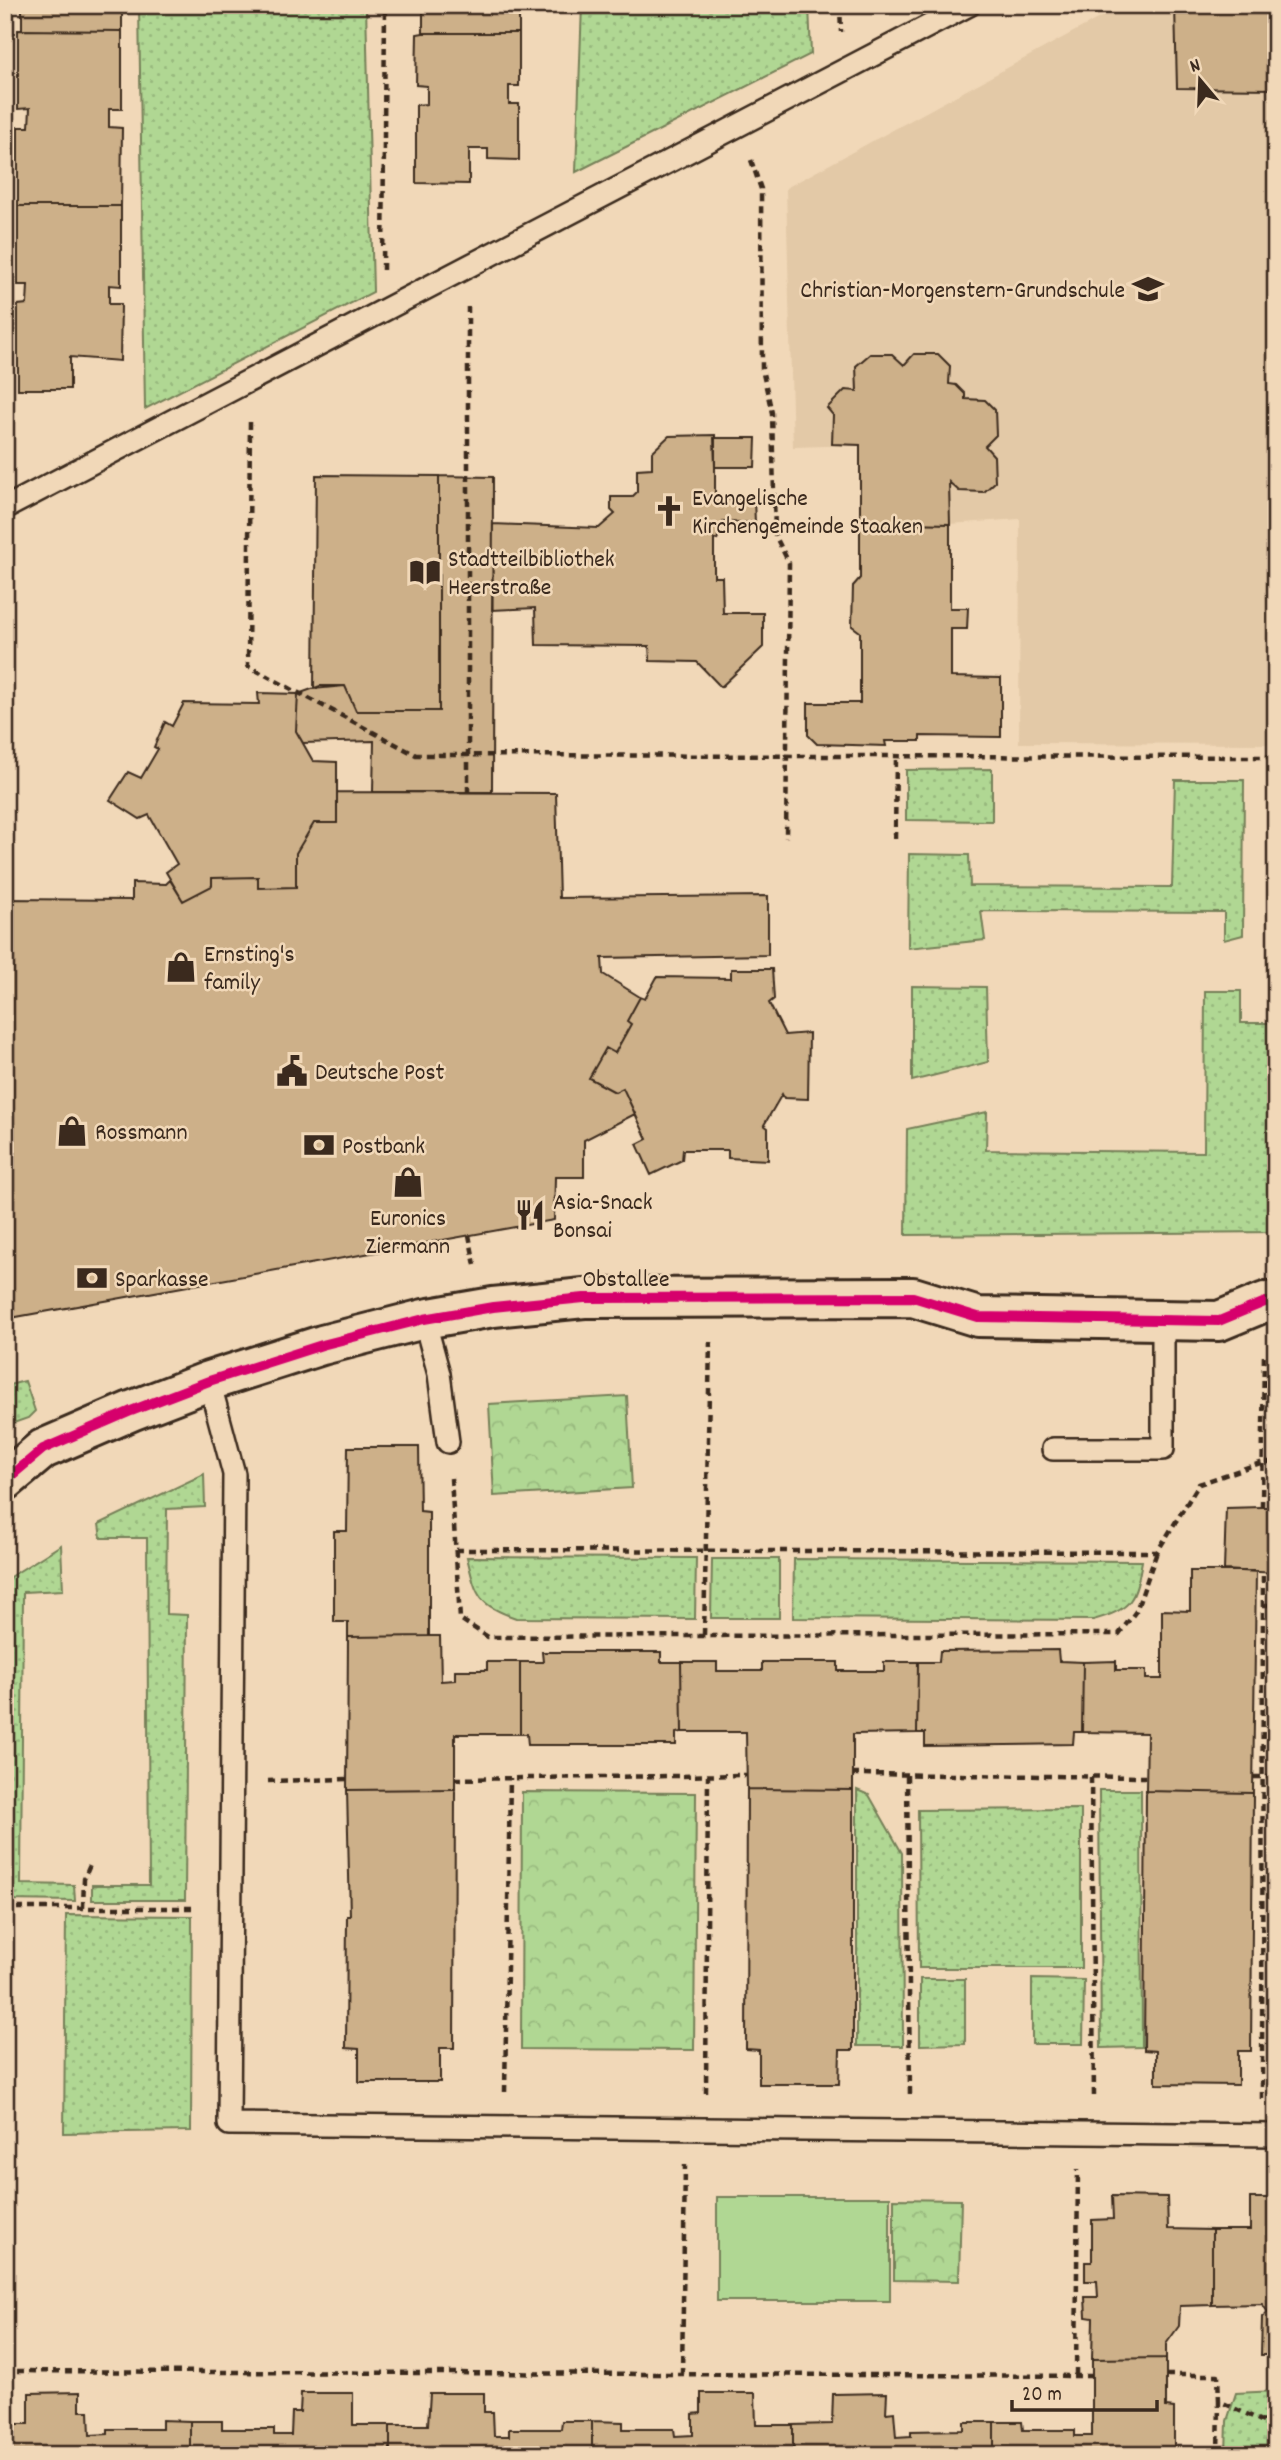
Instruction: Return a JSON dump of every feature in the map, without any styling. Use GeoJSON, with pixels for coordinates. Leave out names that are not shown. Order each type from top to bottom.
{"type":"FeatureCollection","features":[{"type":"Feature","properties":{"kind":"street","name":"Obstallee"},"geometry":{"type":"LineString","coordinates":[[5,1481],[43,1450],[131,1411],[209,1381],[322,1345],[424,1319],[493,1307],[584,1298],[913,1297],[978,1317],[1219,1321],[1270,1302]]}},
{"type":"Feature","properties":{"kind":"street","name":"Obstallee"},"geometry":{"type":"LineString","coordinates":[[5,1454],[43,1450]]}},
{"type":"Feature","properties":{"kind":"lane"},"geometry":{"type":"LineString","coordinates":[[5,508],[970,5]]}},
{"type":"Feature","properties":{"kind":"lane"},"geometry":{"type":"LineString","coordinates":[[424,1319],[439,1374],[448,1442]]}},
{"type":"Feature","properties":{"kind":"lane"},"geometry":{"type":"LineString","coordinates":[[1053,1449],[1163,1449],[1163,1320]]}},
{"type":"Feature","properties":{"kind":"lane"},"geometry":{"type":"LineString","coordinates":[[209,1381],[234,1474],[229,2124],[1269,2134]]}},
{"type":"Feature","properties":{"kind":"path"},"geometry":{"type":"LineString","coordinates":[[383,311],[385,5]]}},
{"type":"Feature","properties":{"kind":"path"},"geometry":{"type":"LineString","coordinates":[[740,126],[761,189],[762,369],[772,413],[775,535],[789,563],[786,838]]}},
{"type":"Feature","properties":{"kind":"path"},"geometry":{"type":"LineString","coordinates":[[468,267],[468,793]]}},
{"type":"Feature","properties":{"kind":"path"},"geometry":{"type":"LineString","coordinates":[[250,380],[248,666],[416,755],[1276,757]]}},
{"type":"Feature","properties":{"kind":"path"},"geometry":{"type":"LineString","coordinates":[[895,839],[896,757]]}},
{"type":"Feature","properties":{"kind":"path"},"geometry":{"type":"LineString","coordinates":[[469,1236],[477,1271]]}},
{"type":"Feature","properties":{"kind":"path"},"geometry":{"type":"LineString","coordinates":[[704,1636],[703,1551],[709,1299]]}},
{"type":"Feature","properties":{"kind":"path"},"geometry":{"type":"LineString","coordinates":[[1262,1507],[1270,1302]]}},
{"type":"Feature","properties":{"kind":"path"},"geometry":{"type":"LineString","coordinates":[[448,1442],[460,1619],[488,1637],[1119,1634],[1136,1611],[1157,1552],[1199,1484],[1263,1462],[1276,1462]]}},
{"type":"Feature","properties":{"kind":"path"},"geometry":{"type":"LineString","coordinates":[[456,1550],[1157,1552]]}},
{"type":"Feature","properties":{"kind":"path"},"geometry":{"type":"LineString","coordinates":[[1263,1573],[1263,1777],[1269,2134]]}},
{"type":"Feature","properties":{"kind":"path"},"geometry":{"type":"LineString","coordinates":[[1263,1605],[1276,1605]]}},
{"type":"Feature","properties":{"kind":"path"},"geometry":{"type":"LineString","coordinates":[[852,1774],[1145,1777]]}},
{"type":"Feature","properties":{"kind":"path"},"geometry":{"type":"LineString","coordinates":[[682,2374],[695,2129],[708,1775]]}},
{"type":"Feature","properties":{"kind":"path"},"geometry":{"type":"LineString","coordinates":[[455,1779],[747,1775]]}},
{"type":"Feature","properties":{"kind":"path"},"geometry":{"type":"LineString","coordinates":[[906,1775],[910,2131]]}},
{"type":"Feature","properties":{"kind":"path"},"geometry":{"type":"LineString","coordinates":[[1076,2375],[1087,2133],[1091,1777]]}},
{"type":"Feature","properties":{"kind":"path"},"geometry":{"type":"LineString","coordinates":[[1254,1777],[1276,1777]]}},
{"type":"Feature","properties":{"kind":"path"},"geometry":{"type":"LineString","coordinates":[[505,2127],[510,1778]]}},
{"type":"Feature","properties":{"kind":"path"},"geometry":{"type":"LineString","coordinates":[[232,1782],[347,1779]]}},
{"type":"Feature","properties":{"kind":"path"},"geometry":{"type":"LineString","coordinates":[[83,1908],[84,1879],[90,1865]]}},
{"type":"Feature","properties":{"kind":"path"},"geometry":{"type":"LineString","coordinates":[[5,1908],[230,1908]]}},
{"type":"Feature","properties":{"kind":"path"},"geometry":{"type":"LineString","coordinates":[[5,2371],[1093,2376]]}},
{"type":"Feature","properties":{"kind":"path"},"geometry":{"type":"LineString","coordinates":[[1166,2375],[1218,2375],[1218,2455]]}},
{"type":"Feature","properties":{"kind":"path"},"geometry":{"type":"LineString","coordinates":[[1219,2401],[1276,2428]]}},
{"type":"Feature","properties":{"kind":"shaded area","name":"Christian-Morgenstern-Grundschule"},"geometry":{"type":"Polygon","coordinates":[[[1123,5],[1276,5],[1276,744],[1019,743],[1020,519],[950,524],[860,522],[860,445],[793,447],[786,188],[1123,5]]]}},
{"type":"Feature","properties":{"kind":"green space"},"geometry":{"type":"Polygon","coordinates":[[[139,5],[366,5],[373,292],[145,409],[139,5]]]}},
{"type":"Feature","properties":{"kind":"green space"},"geometry":{"type":"Polygon","coordinates":[[[582,5],[809,5],[811,54],[576,172],[582,5]]]}},
{"type":"Feature","properties":{"kind":"green space"},"geometry":{"type":"Polygon","coordinates":[[[992,769],[992,821],[906,820],[906,770],[992,769]]]}},
{"type":"Feature","properties":{"kind":"green space"},"geometry":{"type":"Polygon","coordinates":[[[1175,780],[1244,780],[1243,935],[1224,940],[1224,912],[981,911],[985,940],[908,948],[909,854],[969,855],[970,886],[1172,887],[1175,780]]]}},
{"type":"Feature","properties":{"kind":"green space"},"geometry":{"type":"Polygon","coordinates":[[[912,986],[986,987],[988,1062],[912,1081],[912,986]]]}},
{"type":"Feature","properties":{"kind":"green space"},"geometry":{"type":"Polygon","coordinates":[[[1205,991],[1241,991],[1241,1023],[1276,1023],[1276,1232],[906,1235],[907,1129],[987,1112],[986,1150],[1204,1152],[1205,991]]]}},
{"type":"Feature","properties":{"kind":"green space"},"geometry":{"type":"Polygon","coordinates":[[[25,1381],[35,1411],[28,1418],[5,1426],[5,1386],[25,1381]]]}},
{"type":"Feature","properties":{"kind":"green space"},"geometry":{"type":"Polygon","coordinates":[[[627,1396],[632,1488],[494,1496],[489,1404],[627,1396]]]}},
{"type":"Feature","properties":{"kind":"green space"},"geometry":{"type":"Polygon","coordinates":[[[204,1474],[205,1507],[167,1509],[166,1614],[187,1615],[185,1900],[92,1900],[92,1885],[149,1885],[147,1538],[101,1538],[99,1524],[204,1474]]]}},
{"type":"Feature","properties":{"kind":"green space"},"geometry":{"type":"Polygon","coordinates":[[[61,1545],[63,1590],[23,1592],[21,1884],[74,1885],[75,1901],[5,1900],[8,1629],[5,1628],[5,1580],[61,1545]]]}},
{"type":"Feature","properties":{"kind":"green space"},"geometry":{"type":"Polygon","coordinates":[[[467,1557],[696,1558],[695,1619],[516,1618],[493,1608],[480,1597],[467,1557]]]}},
{"type":"Feature","properties":{"kind":"green space"},"geometry":{"type":"Polygon","coordinates":[[[712,1559],[779,1559],[779,1618],[711,1618],[712,1559]]]}},
{"type":"Feature","properties":{"kind":"green space"},"geometry":{"type":"Polygon","coordinates":[[[794,1559],[1142,1561],[1137,1585],[1130,1601],[1117,1612],[1093,1620],[793,1618],[794,1559]]]}},
{"type":"Feature","properties":{"kind":"green space"},"geometry":{"type":"Polygon","coordinates":[[[857,1790],[869,1795],[902,1853],[903,2046],[857,2046],[857,1790]]]}},
{"type":"Feature","properties":{"kind":"green space"},"geometry":{"type":"Polygon","coordinates":[[[1099,1790],[1141,1790],[1142,2047],[1101,2048],[1099,1790]]]}},
{"type":"Feature","properties":{"kind":"green space"},"geometry":{"type":"Polygon","coordinates":[[[522,1792],[696,1793],[694,2050],[521,2049],[522,1792]]]}},
{"type":"Feature","properties":{"kind":"green space"},"geometry":{"type":"Polygon","coordinates":[[[1081,1809],[1081,1968],[919,1968],[918,1810],[1081,1809]]]}},
{"type":"Feature","properties":{"kind":"green space"},"geometry":{"type":"Polygon","coordinates":[[[66,1915],[192,1916],[191,2131],[64,2133],[66,1915]]]}},
{"type":"Feature","properties":{"kind":"green space"},"geometry":{"type":"Polygon","coordinates":[[[920,1979],[965,1979],[965,2044],[920,2045],[920,1979]]]}},
{"type":"Feature","properties":{"kind":"green space"},"geometry":{"type":"Polygon","coordinates":[[[1032,1979],[1084,1980],[1083,2044],[1032,2044],[1032,1979]]]}},
{"type":"Feature","properties":{"kind":"green space"},"geometry":{"type":"Polygon","coordinates":[[[717,2197],[890,2197],[890,2301],[717,2301],[717,2197]]]}},
{"type":"Feature","properties":{"kind":"green space"},"geometry":{"type":"Polygon","coordinates":[[[894,2199],[961,2200],[959,2281],[894,2280],[894,2199]]]}},
{"type":"Feature","properties":{"kind":"green space"},"geometry":{"type":"Polygon","coordinates":[[[1276,2391],[1276,2455],[1226,2455],[1227,2421],[1236,2393],[1276,2391]]]}},
{"type":"Feature","properties":{"kind":"building"},"geometry":{"type":"Polygon","coordinates":[[[22,5],[122,5],[122,31],[22,30],[22,5]]]}},
{"type":"Feature","properties":{"kind":"building"},"geometry":{"type":"Polygon","coordinates":[[[423,5],[519,5],[519,33],[423,33],[423,5]]]}},
{"type":"Feature","properties":{"kind":"building"},"geometry":{"type":"Polygon","coordinates":[[[1175,5],[1276,5],[1276,89],[1177,88],[1175,5]]]}},
{"type":"Feature","properties":{"kind":"building"},"geometry":{"type":"Polygon","coordinates":[[[18,30],[122,31],[122,109],[109,109],[109,127],[122,128],[121,206],[18,206],[18,127],[29,127],[30,108],[18,109],[18,30]]]}},
{"type":"Feature","properties":{"kind":"building"},"geometry":{"type":"Polygon","coordinates":[[[519,33],[519,86],[509,86],[509,104],[519,104],[519,160],[488,159],[488,149],[469,149],[469,184],[416,183],[416,105],[427,104],[427,86],[416,85],[417,34],[519,33]]]}},
{"type":"Feature","properties":{"kind":"building"},"geometry":{"type":"Polygon","coordinates":[[[18,206],[121,206],[121,286],[109,285],[109,304],[121,304],[120,361],[70,357],[70,389],[18,389],[18,305],[27,304],[28,285],[18,285],[18,206]]]}},
{"type":"Feature","properties":{"kind":"building"},"geometry":{"type":"Polygon","coordinates":[[[870,354],[892,354],[904,365],[914,354],[938,354],[950,366],[949,384],[956,385],[965,394],[965,399],[985,400],[995,410],[996,435],[985,446],[994,456],[995,482],[984,492],[959,491],[949,482],[950,524],[860,522],[860,445],[832,444],[833,415],[827,408],[845,390],[857,391],[856,366],[870,354]]]}},
{"type":"Feature","properties":{"kind":"building"},"geometry":{"type":"Polygon","coordinates":[[[715,435],[715,499],[754,499],[755,523],[723,522],[717,540],[714,539],[714,577],[722,577],[723,613],[763,613],[763,647],[721,687],[697,662],[650,661],[649,646],[536,645],[535,608],[492,610],[493,524],[599,528],[615,514],[611,510],[611,497],[632,497],[637,492],[637,469],[652,468],[652,452],[669,436],[715,435]]]}},
{"type":"Feature","properties":{"kind":"building"},"geometry":{"type":"Polygon","coordinates":[[[714,438],[756,438],[755,467],[715,467],[714,438]]]}},
{"type":"Feature","properties":{"kind":"building"},"geometry":{"type":"Polygon","coordinates":[[[316,475],[439,476],[439,711],[356,711],[345,686],[314,689],[316,475]]]}},
{"type":"Feature","properties":{"kind":"building"},"geometry":{"type":"Polygon","coordinates":[[[439,476],[493,477],[492,792],[373,792],[374,741],[303,743],[296,731],[298,694],[320,686],[345,686],[356,711],[439,711],[439,476]]]}},
{"type":"Feature","properties":{"kind":"building"},"geometry":{"type":"Polygon","coordinates":[[[860,522],[950,524],[950,608],[968,608],[967,629],[951,629],[951,677],[1001,678],[1001,737],[920,736],[920,741],[885,741],[886,746],[817,744],[808,735],[808,703],[860,703],[860,632],[852,626],[853,586],[860,578],[860,522]]]}},
{"type":"Feature","properties":{"kind":"building"},"geometry":{"type":"Polygon","coordinates":[[[258,693],[298,694],[296,731],[313,761],[337,762],[337,823],[314,823],[296,853],[296,887],[258,888],[258,877],[212,878],[212,886],[183,901],[166,872],[177,864],[149,815],[140,819],[110,800],[128,772],[141,778],[158,749],[154,747],[165,722],[172,726],[184,703],[259,704],[258,693]]]}},
{"type":"Feature","properties":{"kind":"building"},"geometry":{"type":"Polygon","coordinates":[[[337,792],[556,793],[559,898],[768,896],[768,955],[602,958],[603,974],[640,997],[627,1021],[631,1024],[615,1053],[606,1048],[589,1078],[615,1092],[623,1088],[635,1114],[584,1140],[584,1177],[555,1177],[554,1220],[5,1319],[5,899],[132,900],[132,883],[166,884],[170,880],[183,901],[212,886],[212,878],[258,877],[258,888],[296,887],[296,853],[314,823],[337,823],[337,792]]]}},
{"type":"Feature","properties":{"kind":"building"},"geometry":{"type":"Polygon","coordinates":[[[731,969],[772,969],[774,999],[769,1003],[785,1035],[809,1033],[808,1099],[784,1098],[782,1094],[764,1125],[768,1128],[768,1160],[728,1158],[728,1150],[683,1150],[682,1160],[651,1175],[637,1144],[647,1139],[623,1088],[615,1092],[589,1078],[606,1048],[615,1053],[631,1024],[627,1021],[640,997],[645,999],[657,977],[731,978],[731,969]]]}},
{"type":"Feature","properties":{"kind":"building"},"geometry":{"type":"Polygon","coordinates":[[[348,1447],[419,1447],[420,1511],[429,1512],[429,1636],[348,1637],[348,1622],[334,1622],[334,1531],[347,1531],[348,1447]]]}},
{"type":"Feature","properties":{"kind":"building"},"geometry":{"type":"Polygon","coordinates":[[[1276,1507],[1276,1573],[1224,1570],[1226,1508],[1276,1507]]]}},
{"type":"Feature","properties":{"kind":"building"},"geometry":{"type":"Polygon","coordinates":[[[1190,1571],[1256,1571],[1253,1793],[1146,1791],[1147,1733],[1082,1732],[1083,1662],[1116,1661],[1116,1670],[1146,1670],[1146,1679],[1162,1679],[1162,1610],[1190,1611],[1190,1571]]]}},
{"type":"Feature","properties":{"kind":"building"},"geometry":{"type":"Polygon","coordinates":[[[440,1636],[441,1681],[455,1680],[455,1670],[487,1670],[487,1662],[520,1662],[520,1734],[455,1734],[455,1789],[347,1790],[348,1637],[440,1636]]]}},
{"type":"Feature","properties":{"kind":"building"},"geometry":{"type":"Polygon","coordinates":[[[1058,1650],[1059,1661],[1083,1662],[1082,1732],[1074,1732],[1073,1744],[925,1746],[925,1733],[917,1733],[918,1662],[939,1662],[940,1651],[1058,1650]]]}},
{"type":"Feature","properties":{"kind":"building"},"geometry":{"type":"Polygon","coordinates":[[[542,1652],[661,1652],[661,1662],[681,1662],[682,1732],[676,1733],[676,1745],[528,1745],[527,1734],[520,1734],[520,1662],[543,1662],[542,1652]]]}},
{"type":"Feature","properties":{"kind":"building"},"geometry":{"type":"Polygon","coordinates":[[[681,1662],[717,1662],[717,1671],[762,1671],[762,1662],[838,1662],[838,1671],[884,1671],[884,1662],[918,1662],[917,1733],[853,1734],[853,1790],[747,1789],[746,1732],[682,1732],[681,1662]]]}},
{"type":"Feature","properties":{"kind":"building"},"geometry":{"type":"Polygon","coordinates":[[[455,1789],[454,2048],[440,2048],[440,2082],[359,2082],[359,2049],[346,2048],[347,1916],[350,1916],[347,1790],[455,1789]]]}},
{"type":"Feature","properties":{"kind":"building"},"geometry":{"type":"Polygon","coordinates":[[[747,1789],[853,1790],[853,2050],[840,2050],[839,2084],[759,2084],[759,2050],[746,2049],[747,1789]]]}},
{"type":"Feature","properties":{"kind":"building"},"geometry":{"type":"Polygon","coordinates":[[[1146,1791],[1253,1793],[1251,2051],[1238,2051],[1238,2085],[1156,2084],[1156,2051],[1144,2050],[1146,1791]]]}},
{"type":"Feature","properties":{"kind":"building"},"geometry":{"type":"Polygon","coordinates":[[[1112,2196],[1167,2197],[1168,2229],[1212,2230],[1212,2305],[1180,2306],[1179,2326],[1166,2344],[1166,2358],[1092,2359],[1093,2318],[1086,2317],[1085,2297],[1098,2297],[1097,2281],[1085,2281],[1085,2262],[1092,2262],[1092,2220],[1113,2219],[1112,2196]]]}},
{"type":"Feature","properties":{"kind":"building"},"geometry":{"type":"Polygon","coordinates":[[[1250,2198],[1276,2198],[1276,2355],[1261,2355],[1262,2317],[1268,2312],[1262,2304],[1212,2305],[1212,2230],[1250,2230],[1250,2198]]]}},
{"type":"Feature","properties":{"kind":"building"},"geometry":{"type":"Polygon","coordinates":[[[1166,2358],[1166,2407],[1174,2408],[1174,2455],[994,2455],[994,2422],[1022,2422],[1023,2430],[1075,2430],[1075,2436],[1092,2436],[1092,2359],[1166,2358]]]}},
{"type":"Feature","properties":{"kind":"building"},"geometry":{"type":"Polygon","coordinates":[[[80,2392],[80,2411],[89,2411],[90,2435],[108,2434],[108,2429],[162,2429],[162,2420],[190,2421],[190,2455],[5,2455],[5,2424],[29,2424],[29,2393],[80,2392]]]}},
{"type":"Feature","properties":{"kind":"building"},"geometry":{"type":"Polygon","coordinates":[[[301,2393],[353,2393],[353,2425],[390,2425],[390,2455],[190,2455],[190,2421],[222,2421],[222,2429],[274,2429],[274,2435],[291,2435],[292,2412],[300,2412],[301,2393]]]}},
{"type":"Feature","properties":{"kind":"building"},"geometry":{"type":"Polygon","coordinates":[[[430,2393],[484,2393],[484,2412],[493,2412],[494,2436],[509,2436],[509,2429],[561,2429],[562,2421],[592,2421],[592,2455],[390,2455],[390,2425],[428,2425],[430,2393]]]}},
{"type":"Feature","properties":{"kind":"building"},"geometry":{"type":"Polygon","coordinates":[[[701,2393],[755,2393],[756,2425],[793,2425],[793,2455],[592,2455],[592,2421],[623,2422],[623,2429],[674,2429],[675,2436],[693,2435],[693,2414],[701,2413],[701,2393]]]}},
{"type":"Feature","properties":{"kind":"building"},"geometry":{"type":"Polygon","coordinates":[[[887,2393],[886,2413],[894,2412],[896,2437],[911,2436],[911,2431],[964,2430],[964,2422],[994,2422],[994,2455],[793,2455],[793,2425],[832,2424],[833,2394],[887,2393]]]}},
{"type":"Feature","properties":{"kind":"cycle path"},"geometry":{"type":"LineString","coordinates":[[5,1481],[43,1449],[209,1381],[322,1345],[424,1319],[493,1307],[584,1298],[913,1297],[978,1317],[1219,1321],[1265,1302],[1276,1302]]}},
{"type":"Feature","properties":{"kind":"place","name":"Christian-Morgenstern-Grundschule"},"geometry":{"type":"Point","coordinates":[1148,289]}},
{"type":"Feature","properties":{"kind":"place","name":"Evangelische Kirchengemeinde Staaken"},"geometry":{"type":"Point","coordinates":[669,511]}},
{"type":"Feature","properties":{"kind":"place","name":"Stadtteilbibliothek Heerstraße"},"geometry":{"type":"Point","coordinates":[425,572]}},
{"type":"Feature","properties":{"kind":"place","name":"Ernsting's family"},"geometry":{"type":"Point","coordinates":[181,967]}},
{"type":"Feature","properties":{"kind":"place","name":"Deutsche Post"},"geometry":{"type":"Point","coordinates":[292,1071]}},
{"type":"Feature","properties":{"kind":"place","name":"Rossmann"},"geometry":{"type":"Point","coordinates":[72,1131]}},
{"type":"Feature","properties":{"kind":"place","name":"Postbank"},"geometry":{"type":"Point","coordinates":[319,1145]}},
{"type":"Feature","properties":{"kind":"place","name":"Euronics Ziermann"},"geometry":{"type":"Point","coordinates":[408,1182]}},
{"type":"Feature","properties":{"kind":"place","name":"Asia-Snack Bonsai"},"geometry":{"type":"Point","coordinates":[530,1215]}},
{"type":"Feature","properties":{"kind":"place","name":"Sparkasse"},"geometry":{"type":"Point","coordinates":[92,1278]}}]}
